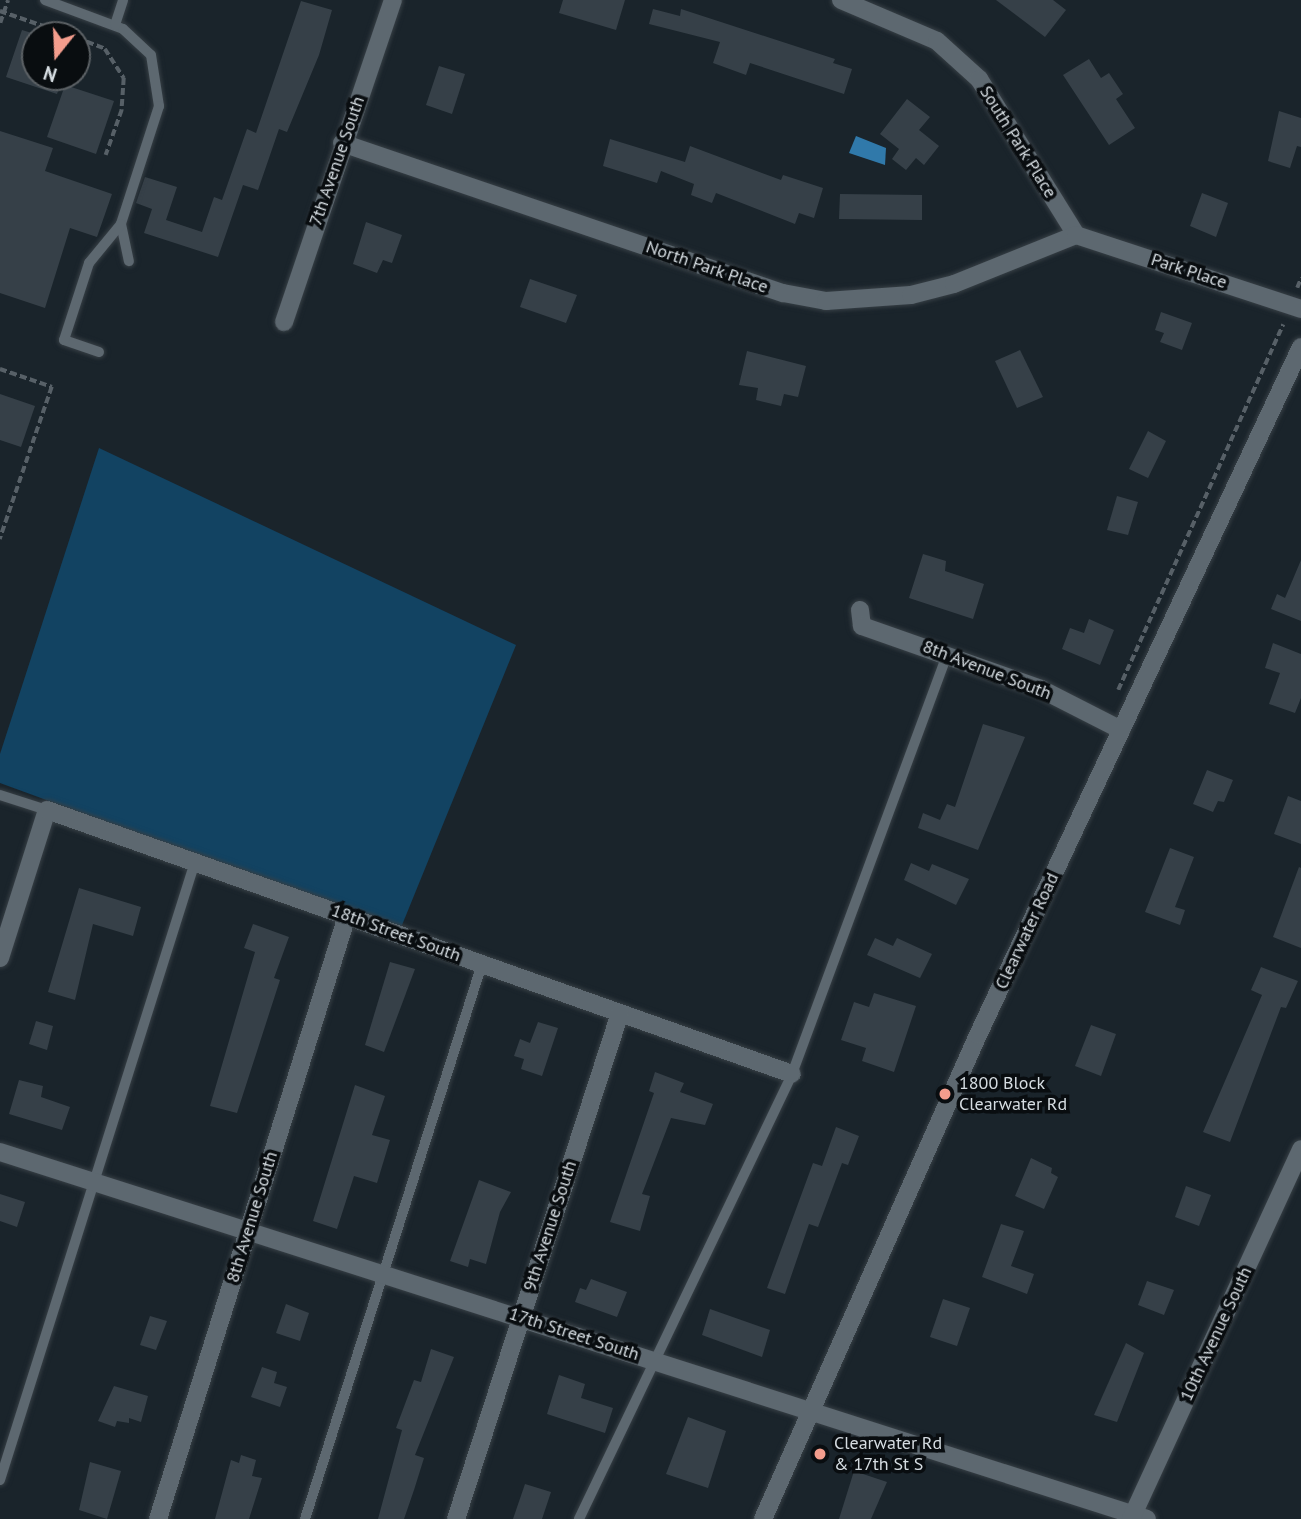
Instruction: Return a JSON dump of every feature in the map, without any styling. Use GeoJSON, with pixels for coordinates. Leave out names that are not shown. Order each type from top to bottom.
{"type":"FeatureCollection","features":[{"type":"Feature","properties":{"kind":"street","name":"7th Avenue South"},"geometry":{"type":"LineString","coordinates":[[284,322],[342,144],[393,0]]}},
{"type":"Feature","properties":{"kind":"street","name":"South Park Place"},"geometry":{"type":"LineString","coordinates":[[841,0],[937,41],[979,79],[1076,235]]}},
{"type":"Feature","properties":{"kind":"street","name":"North Park Place"},"geometry":{"type":"LineString","coordinates":[[342,144],[783,293],[826,301],[911,295],[943,287],[1076,235]]}},
{"type":"Feature","properties":{"kind":"street","name":"Park Place"},"geometry":{"type":"LineString","coordinates":[[1076,235],[1301,309]]}},
{"type":"Feature","properties":{"kind":"street","name":"Clearwater Road"},"geometry":{"type":"LineString","coordinates":[[763,1519],[978,1035],[1301,347]]}},
{"type":"Feature","properties":{"kind":"street","name":"8th Avenue South"},"geometry":{"type":"LineString","coordinates":[[860,610],[862,626],[1041,689],[1121,730]]}},
{"type":"Feature","properties":{"kind":"street","name":"18th Street South"},"geometry":{"type":"LineString","coordinates":[[47,810],[792,1073]]}},
{"type":"Feature","properties":{"kind":"street"},"geometry":{"type":"LineString","coordinates":[[0,958],[47,810]]}},
{"type":"Feature","properties":{"kind":"street","name":"8th Avenue South"},"geometry":{"type":"LineString","coordinates":[[158,1519],[348,916]]}},
{"type":"Feature","properties":{"kind":"street","name":"9th Avenue South"},"geometry":{"type":"LineString","coordinates":[[456,1519],[620,1013]]}},
{"type":"Feature","properties":{"kind":"street","name":"10th Avenue South"},"geometry":{"type":"LineString","coordinates":[[1137,1517],[1301,1149]]}},
{"type":"Feature","properties":{"kind":"street","name":"17th Street South"},"geometry":{"type":"LineString","coordinates":[[0,1152],[96,1180],[1137,1517]]}},
{"type":"Feature","properties":{"kind":"lane"},"geometry":{"type":"LineString","coordinates":[[45,0],[115,25],[151,55],[159,106],[121,224],[89,263],[64,340],[99,352]]}},
{"type":"Feature","properties":{"kind":"lane"},"geometry":{"type":"LineString","coordinates":[[115,25],[123,0]]}},
{"type":"Feature","properties":{"kind":"lane"},"geometry":{"type":"LineString","coordinates":[[121,224],[129,261]]}},
{"type":"Feature","properties":{"kind":"lane"},"geometry":{"type":"LineString","coordinates":[[579,1519],[792,1073],[947,654]]}},
{"type":"Feature","properties":{"kind":"lane","name":"18th Street South"},"geometry":{"type":"LineString","coordinates":[[0,794],[47,810]]}},
{"type":"Feature","properties":{"kind":"lane"},"geometry":{"type":"LineString","coordinates":[[0,1480],[195,862]]}},
{"type":"Feature","properties":{"kind":"lane"},"geometry":{"type":"LineString","coordinates":[[304,1519],[482,964]]}},
{"type":"Feature","properties":{"kind":"path"},"geometry":{"type":"LineString","coordinates":[[0,23],[8,0]]}},
{"type":"Feature","properties":{"kind":"path"},"geometry":{"type":"LineString","coordinates":[[2,12],[28,21]]}},
{"type":"Feature","properties":{"kind":"path"},"geometry":{"type":"LineString","coordinates":[[91,44],[105,49],[124,78],[124,101],[106,155]]}},
{"type":"Feature","properties":{"kind":"path"},"geometry":{"type":"LineString","coordinates":[[1297,288],[1301,278]]}},
{"type":"Feature","properties":{"kind":"path"},"geometry":{"type":"LineString","coordinates":[[1113,701],[1283,325]]}},
{"type":"Feature","properties":{"kind":"path"},"geometry":{"type":"LineString","coordinates":[[0,369],[52,387],[0,539]]}},
{"type":"Feature","properties":{"kind":"shaded area"},"geometry":{"type":"Polygon","coordinates":[[[856,136],[886,148],[885,165],[849,153],[856,136]]]}},
{"type":"Feature","properties":{"kind":"shaded area"},"geometry":{"type":"Polygon","coordinates":[[[99,448],[516,645],[400,930],[0,783],[0,754],[99,448]]]}},
{"type":"Feature","properties":{"kind":"building"},"geometry":{"type":"Polygon","coordinates":[[[563,0],[625,0],[616,30],[559,13],[563,0]]]}},
{"type":"Feature","properties":{"kind":"building"},"geometry":{"type":"Polygon","coordinates":[[[996,0],[1053,0],[1066,10],[1045,37],[996,0]]]}},
{"type":"Feature","properties":{"kind":"building"},"geometry":{"type":"Polygon","coordinates":[[[301,1],[332,10],[319,55],[287,132],[279,129],[258,190],[243,185],[218,257],[144,233],[152,209],[136,203],[145,177],[177,187],[166,220],[202,232],[214,197],[222,200],[247,129],[256,133],[301,1]]]}},
{"type":"Feature","properties":{"kind":"building"},"geometry":{"type":"Polygon","coordinates":[[[653,9],[680,16],[681,9],[835,59],[833,63],[852,69],[844,94],[750,63],[746,75],[713,63],[720,42],[649,24],[653,9]]]}},
{"type":"Feature","properties":{"kind":"building"},"geometry":{"type":"Polygon","coordinates":[[[21,33],[21,82],[6,77],[21,33]]]}},
{"type":"Feature","properties":{"kind":"building"},"geometry":{"type":"Polygon","coordinates":[[[1089,59],[1101,78],[1109,73],[1123,94],[1116,99],[1135,128],[1109,145],[1063,75],[1089,59]]]}},
{"type":"Feature","properties":{"kind":"building"},"geometry":{"type":"Polygon","coordinates":[[[439,66],[465,74],[452,114],[426,105],[439,66]]]}},
{"type":"Feature","properties":{"kind":"building"},"geometry":{"type":"Polygon","coordinates":[[[63,91],[83,91],[114,101],[96,154],[47,137],[63,91]]]}},
{"type":"Feature","properties":{"kind":"building"},"geometry":{"type":"Polygon","coordinates":[[[907,99],[930,117],[919,130],[939,146],[924,165],[916,158],[906,170],[892,159],[899,149],[880,134],[907,99]]]}},
{"type":"Feature","properties":{"kind":"building"},"geometry":{"type":"Polygon","coordinates":[[[1279,111],[1301,118],[1301,147],[1297,146],[1290,168],[1268,161],[1279,111]]]}},
{"type":"Feature","properties":{"kind":"building"},"geometry":{"type":"Polygon","coordinates":[[[0,131],[53,148],[45,171],[112,194],[97,237],[70,228],[45,308],[0,293],[0,131]]]}},
{"type":"Feature","properties":{"kind":"building"},"geometry":{"type":"Polygon","coordinates":[[[610,139],[685,162],[690,146],[781,180],[783,175],[823,188],[814,218],[799,213],[795,224],[716,193],[712,203],[691,195],[694,184],[661,171],[657,183],[603,166],[610,139]]]}},
{"type":"Feature","properties":{"kind":"building"},"geometry":{"type":"Polygon","coordinates":[[[1202,193],[1228,203],[1216,237],[1190,226],[1202,193]]]}},
{"type":"Feature","properties":{"kind":"building"},"geometry":{"type":"Polygon","coordinates":[[[840,194],[922,195],[922,220],[839,219],[840,194]]]}},
{"type":"Feature","properties":{"kind":"building"},"geometry":{"type":"Polygon","coordinates":[[[366,222],[402,235],[392,263],[383,260],[377,273],[353,264],[366,222]]]}},
{"type":"Feature","properties":{"kind":"building"},"geometry":{"type":"Polygon","coordinates":[[[530,279],[577,295],[566,323],[520,307],[530,279]]]}},
{"type":"Feature","properties":{"kind":"building"},"geometry":{"type":"Polygon","coordinates":[[[1161,312],[1192,323],[1182,350],[1160,342],[1164,333],[1155,330],[1161,312]]]}},
{"type":"Feature","properties":{"kind":"building"},"geometry":{"type":"Polygon","coordinates":[[[1020,350],[1043,397],[1017,408],[995,361],[1020,350]]]}},
{"type":"Feature","properties":{"kind":"building"},"geometry":{"type":"Polygon","coordinates":[[[747,351],[806,366],[798,397],[784,394],[781,406],[756,400],[758,388],[739,385],[747,351]]]}},
{"type":"Feature","properties":{"kind":"building"},"geometry":{"type":"Polygon","coordinates":[[[0,394],[35,406],[21,447],[0,440],[0,394]]]}},
{"type":"Feature","properties":{"kind":"building"},"geometry":{"type":"Polygon","coordinates":[[[1148,431],[1166,441],[1148,478],[1129,469],[1148,431]]]}},
{"type":"Feature","properties":{"kind":"building"},"geometry":{"type":"Polygon","coordinates":[[[1117,496],[1138,502],[1128,535],[1107,530],[1117,496]]]}},
{"type":"Feature","properties":{"kind":"building"},"geometry":{"type":"Polygon","coordinates":[[[923,554],[946,561],[945,571],[984,584],[973,619],[909,598],[923,554]]]}},
{"type":"Feature","properties":{"kind":"building"},"geometry":{"type":"Polygon","coordinates":[[[1301,560],[1301,621],[1271,609],[1277,594],[1285,598],[1301,560]]]}},
{"type":"Feature","properties":{"kind":"building"},"geometry":{"type":"Polygon","coordinates":[[[1089,619],[1114,630],[1100,665],[1062,649],[1070,628],[1084,633],[1089,619]]]}},
{"type":"Feature","properties":{"kind":"building"},"geometry":{"type":"Polygon","coordinates":[[[1273,643],[1301,654],[1301,698],[1295,713],[1269,704],[1280,673],[1265,668],[1273,643]]]}},
{"type":"Feature","properties":{"kind":"building"},"geometry":{"type":"Polygon","coordinates":[[[983,724],[1025,737],[978,850],[918,828],[923,813],[940,820],[947,804],[955,807],[983,724]]]}},
{"type":"Feature","properties":{"kind":"building"},"geometry":{"type":"Polygon","coordinates":[[[1207,770],[1233,780],[1224,802],[1218,801],[1213,812],[1193,804],[1207,770]]]}},
{"type":"Feature","properties":{"kind":"building"},"geometry":{"type":"Polygon","coordinates":[[[1288,796],[1301,801],[1301,844],[1274,834],[1288,796]]]}},
{"type":"Feature","properties":{"kind":"building"},"geometry":{"type":"Polygon","coordinates":[[[1170,848],[1194,857],[1175,907],[1185,910],[1180,925],[1145,912],[1170,848]]]}},
{"type":"Feature","properties":{"kind":"building"},"geometry":{"type":"Polygon","coordinates":[[[911,863],[929,871],[932,864],[969,879],[956,905],[904,880],[911,863]]]}},
{"type":"Feature","properties":{"kind":"building"},"geometry":{"type":"Polygon","coordinates":[[[1299,867],[1301,868],[1301,948],[1273,937],[1299,867]]]}},
{"type":"Feature","properties":{"kind":"building"},"geometry":{"type":"Polygon","coordinates":[[[79,888],[141,907],[133,936],[93,924],[75,1000],[48,992],[79,888]]]}},
{"type":"Feature","properties":{"kind":"building"},"geometry":{"type":"Polygon","coordinates":[[[253,924],[289,937],[274,978],[280,980],[237,1113],[210,1106],[255,952],[244,948],[253,924]]]}},
{"type":"Feature","properties":{"kind":"building"},"geometry":{"type":"Polygon","coordinates":[[[875,938],[893,946],[897,938],[932,954],[920,978],[867,955],[875,938]]]}},
{"type":"Feature","properties":{"kind":"building"},"geometry":{"type":"Polygon","coordinates":[[[390,962],[415,969],[384,1052],[365,1045],[390,962]]]}},
{"type":"Feature","properties":{"kind":"building"},"geometry":{"type":"Polygon","coordinates":[[[1261,967],[1298,981],[1286,1008],[1281,1007],[1230,1142],[1203,1132],[1262,995],[1251,990],[1261,967]]]}},
{"type":"Feature","properties":{"kind":"building"},"geometry":{"type":"Polygon","coordinates":[[[874,993],[916,1006],[894,1072],[862,1061],[866,1048],[841,1040],[854,1002],[869,1007],[874,993]]]}},
{"type":"Feature","properties":{"kind":"building"},"geometry":{"type":"Polygon","coordinates":[[[36,1021],[53,1026],[47,1050],[29,1044],[36,1021]]]}},
{"type":"Feature","properties":{"kind":"building"},"geometry":{"type":"Polygon","coordinates":[[[538,1022],[558,1028],[542,1076],[521,1069],[524,1059],[514,1056],[520,1039],[530,1043],[538,1022]]]}},
{"type":"Feature","properties":{"kind":"building"},"geometry":{"type":"Polygon","coordinates":[[[1091,1025],[1116,1034],[1101,1076],[1075,1066],[1091,1025]]]}},
{"type":"Feature","properties":{"kind":"building"},"geometry":{"type":"Polygon","coordinates":[[[655,1072],[684,1083],[680,1092],[713,1104],[705,1125],[671,1118],[642,1194],[650,1196],[640,1231],[610,1222],[654,1093],[649,1091],[655,1072]]]}},
{"type":"Feature","properties":{"kind":"building"},"geometry":{"type":"Polygon","coordinates":[[[19,1080],[43,1086],[41,1097],[70,1107],[62,1130],[9,1114],[19,1080]]]}},
{"type":"Feature","properties":{"kind":"building"},"geometry":{"type":"Polygon","coordinates":[[[355,1085],[385,1096],[372,1135],[390,1140],[377,1183],[354,1176],[337,1229],[313,1221],[355,1085]]]}},
{"type":"Feature","properties":{"kind":"building"},"geometry":{"type":"Polygon","coordinates":[[[836,1127],[859,1136],[848,1165],[842,1163],[818,1227],[809,1224],[785,1294],[767,1288],[813,1163],[822,1166],[836,1127]]]}},
{"type":"Feature","properties":{"kind":"building"},"geometry":{"type":"Polygon","coordinates":[[[1031,1158],[1052,1168],[1051,1173],[1058,1177],[1044,1209],[1015,1196],[1031,1158]]]}},
{"type":"Feature","properties":{"kind":"building"},"geometry":{"type":"Polygon","coordinates":[[[479,1180],[511,1192],[500,1212],[486,1264],[470,1259],[468,1267],[450,1261],[479,1180]]]}},
{"type":"Feature","properties":{"kind":"building"},"geometry":{"type":"Polygon","coordinates":[[[1186,1186],[1211,1195],[1199,1226],[1175,1217],[1186,1186]]]}},
{"type":"Feature","properties":{"kind":"building"},"geometry":{"type":"Polygon","coordinates":[[[0,1194],[25,1202],[17,1227],[0,1221],[0,1194]]]}},
{"type":"Feature","properties":{"kind":"building"},"geometry":{"type":"Polygon","coordinates":[[[1001,1224],[1024,1231],[1011,1266],[1034,1274],[1027,1294],[982,1277],[1001,1224]]]}},
{"type":"Feature","properties":{"kind":"building"},"geometry":{"type":"Polygon","coordinates":[[[591,1279],[627,1292],[617,1317],[575,1302],[580,1288],[586,1290],[591,1279]]]}},
{"type":"Feature","properties":{"kind":"building"},"geometry":{"type":"Polygon","coordinates":[[[1147,1281],[1174,1290],[1164,1315],[1138,1305],[1147,1281]]]}},
{"type":"Feature","properties":{"kind":"building"},"geometry":{"type":"Polygon","coordinates":[[[943,1299],[970,1308],[957,1346],[930,1337],[943,1299]]]}},
{"type":"Feature","properties":{"kind":"building"},"geometry":{"type":"Polygon","coordinates":[[[286,1304],[309,1313],[300,1341],[276,1333],[286,1304]]]}},
{"type":"Feature","properties":{"kind":"building"},"geometry":{"type":"Polygon","coordinates":[[[710,1309],[770,1330],[762,1357],[702,1335],[710,1309]]]}},
{"type":"Feature","properties":{"kind":"building"},"geometry":{"type":"Polygon","coordinates":[[[150,1316],[167,1321],[156,1350],[140,1345],[150,1316]]]}},
{"type":"Feature","properties":{"kind":"building"},"geometry":{"type":"Polygon","coordinates":[[[1126,1343],[1144,1353],[1117,1422],[1094,1415],[1126,1343]]]}},
{"type":"Feature","properties":{"kind":"building"},"geometry":{"type":"Polygon","coordinates":[[[431,1349],[454,1357],[415,1455],[424,1458],[404,1519],[378,1519],[402,1430],[396,1428],[414,1380],[421,1382],[431,1349]]]}},
{"type":"Feature","properties":{"kind":"building"},"geometry":{"type":"Polygon","coordinates":[[[262,1367],[277,1372],[274,1383],[287,1387],[280,1407],[251,1397],[262,1367]]]}},
{"type":"Feature","properties":{"kind":"building"},"geometry":{"type":"Polygon","coordinates":[[[559,1375],[585,1384],[581,1398],[613,1408],[605,1433],[547,1414],[559,1375]]]}},
{"type":"Feature","properties":{"kind":"building"},"geometry":{"type":"Polygon","coordinates":[[[114,1386],[148,1396],[141,1422],[129,1418],[129,1423],[117,1421],[115,1427],[98,1421],[114,1386]]]}},
{"type":"Feature","properties":{"kind":"building"},"geometry":{"type":"Polygon","coordinates":[[[688,1417],[726,1431],[708,1488],[666,1474],[688,1417]]]}},
{"type":"Feature","properties":{"kind":"building"},"geometry":{"type":"Polygon","coordinates":[[[241,1455],[256,1460],[252,1476],[262,1478],[249,1519],[215,1519],[231,1460],[239,1463],[241,1455]]]}},
{"type":"Feature","properties":{"kind":"building"},"geometry":{"type":"Polygon","coordinates":[[[90,1462],[121,1471],[107,1519],[79,1510],[90,1462]]]}},
{"type":"Feature","properties":{"kind":"building"},"geometry":{"type":"Polygon","coordinates":[[[854,1471],[887,1482],[871,1519],[839,1519],[854,1471]]]}},
{"type":"Feature","properties":{"kind":"building"},"geometry":{"type":"Polygon","coordinates":[[[525,1484],[551,1492],[542,1519],[513,1519],[525,1484]]]}},
{"type":"Feature","properties":{"kind":"place","name":"1800 Block Clearwater Rd"},"geometry":{"type":"Point","coordinates":[945,1094]}},
{"type":"Feature","properties":{"kind":"place","name":"Clearwater Rd & 17th St S"},"geometry":{"type":"Point","coordinates":[820,1454]}}]}
